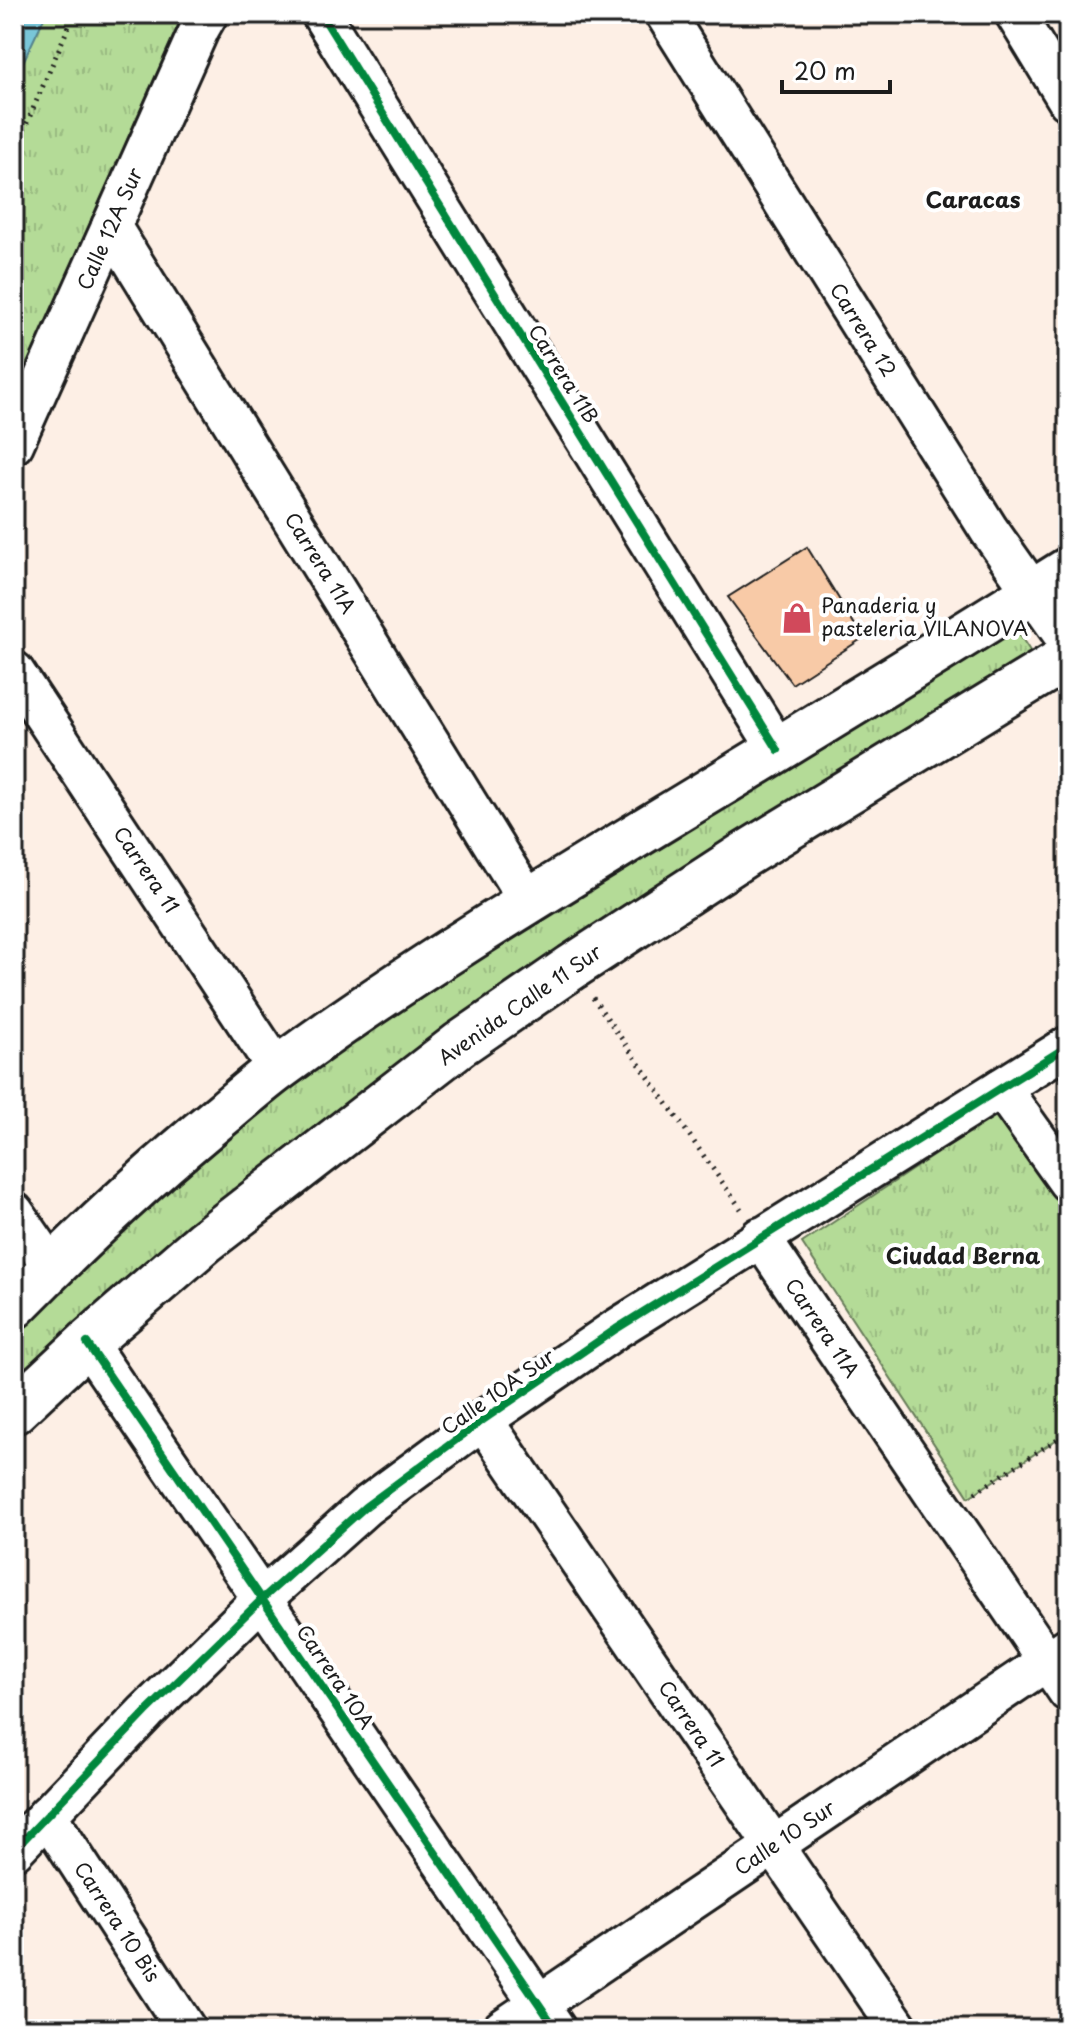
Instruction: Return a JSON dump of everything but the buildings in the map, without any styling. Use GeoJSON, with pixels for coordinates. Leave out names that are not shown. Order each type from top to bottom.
{"type":"FeatureCollection","features":[{"type":"Feature","properties":{"kind":"main road"},"geometry":{"type":"LineString","coordinates":[[14,1306],[108,1212],[277,1069],[410,977],[528,901],[1051,581]]}},
{"type":"Feature","properties":{"kind":"main road","name":"Avenida Calle 11 Sur"},"geometry":{"type":"LineString","coordinates":[[14,1411],[204,1242],[460,1044],[744,855],[1068,657]]}},
{"type":"Feature","properties":{"kind":"street","name":"Calle 12A Sur"},"geometry":{"type":"LineString","coordinates":[[14,444],[208,14]]}},
{"type":"Feature","properties":{"kind":"street","name":"Carrera 11B"},"geometry":{"type":"LineString","coordinates":[[321,14],[778,750]]}},
{"type":"Feature","properties":{"kind":"street","name":"Carrera 12"},"geometry":{"type":"LineString","coordinates":[[665,14],[964,491],[1051,581],[1068,642]]}},
{"type":"Feature","properties":{"kind":"street"},"geometry":{"type":"LineString","coordinates":[[1015,14],[1068,101]]}},
{"type":"Feature","properties":{"kind":"street","name":"Carrera 11A"},"geometry":{"type":"LineString","coordinates":[[111,226],[528,901]]}},
{"type":"Feature","properties":{"kind":"street","name":"Carrera 11"},"geometry":{"type":"LineString","coordinates":[[14,671],[277,1069]]}},
{"type":"Feature","properties":{"kind":"street","name":"Calle 10A Sur"},"geometry":{"type":"LineString","coordinates":[[14,1850],[146,1712],[262,1599],[365,1507],[483,1420],[616,1329],[1068,1046]]}},
{"type":"Feature","properties":{"kind":"street"},"geometry":{"type":"LineString","coordinates":[[1001,1088],[1068,1182]]}},
{"type":"Feature","properties":{"kind":"street"},"geometry":{"type":"LineString","coordinates":[[14,1212],[52,1267]]}},
{"type":"Feature","properties":{"kind":"street","name":"Carrera 11A"},"geometry":{"type":"LineString","coordinates":[[760,1237],[946,1512],[1061,1667]]}},
{"type":"Feature","properties":{"kind":"street","name":"Carrera 10A"},"geometry":{"type":"LineString","coordinates":[[87,1343],[548,2017]]}},
{"type":"Feature","properties":{"kind":"street","name":"Carrera 11"},"geometry":{"type":"LineString","coordinates":[[483,1420],[899,2029]]}},
{"type":"Feature","properties":{"kind":"street","name":"Calle 10 Sur"},"geometry":{"type":"LineString","coordinates":[[502,2029],[548,2017],[774,1846],[1061,1667]]}},
{"type":"Feature","properties":{"kind":"street","name":"Carrera 10 Bis"},"geometry":{"type":"LineString","coordinates":[[47,1815],[186,2029]]}},
{"type":"Feature","properties":{"kind":"path"},"geometry":{"type":"LineString","coordinates":[[14,153],[74,14]]}},
{"type":"Feature","properties":{"kind":"path"},"geometry":{"type":"LineString","coordinates":[[572,967],[760,1237]]}},
{"type":"Feature","properties":{"kind":"path"},"geometry":{"type":"LineString","coordinates":[[946,1512],[1068,1432]]}},
{"type":"Feature","properties":{"kind":"green space"},"geometry":{"type":"Polygon","coordinates":[[[14,14],[183,14],[14,394],[14,14]]]}},
{"type":"Feature","properties":{"kind":"green space"},"geometry":{"type":"Polygon","coordinates":[[[1012,623],[1032,654],[659,884],[474,1008],[239,1188],[14,1383],[14,1329],[305,1068],[1012,623]]]}},
{"type":"Feature","properties":{"kind":"green space"},"geometry":{"type":"Polygon","coordinates":[[[1002,1110],[1068,1210],[1068,1432],[969,1497],[802,1243],[1002,1110]]]}},
{"type":"Feature","properties":{"kind":"water"},"geometry":{"type":"Polygon","coordinates":[[[14,14],[46,14],[14,81],[14,14]]]}},
{"type":"Feature","properties":{"kind":"cycle path"},"geometry":{"type":"LineString","coordinates":[[321,14],[778,750]]}},
{"type":"Feature","properties":{"kind":"cycle path"},"geometry":{"type":"LineString","coordinates":[[14,1850],[146,1712],[262,1599],[365,1507],[483,1420],[616,1329],[1068,1046]]}},
{"type":"Feature","properties":{"kind":"cycle path"},"geometry":{"type":"LineString","coordinates":[[87,1343],[556,2029]]}},
{"type":"Feature","properties":{"kind":"place","name":"Panaderia y pasteleria VILANOVA"},"geometry":{"type":"Point","coordinates":[797,618]}},
{"type":"Feature","properties":{"kind":"district","name":"Caracas"},"geometry":{"type":"Point","coordinates":[973,200]}},
{"type":"Feature","properties":{"kind":"district","name":"Ciudad Berna"},"geometry":{"type":"Point","coordinates":[963,1256]}}]}
